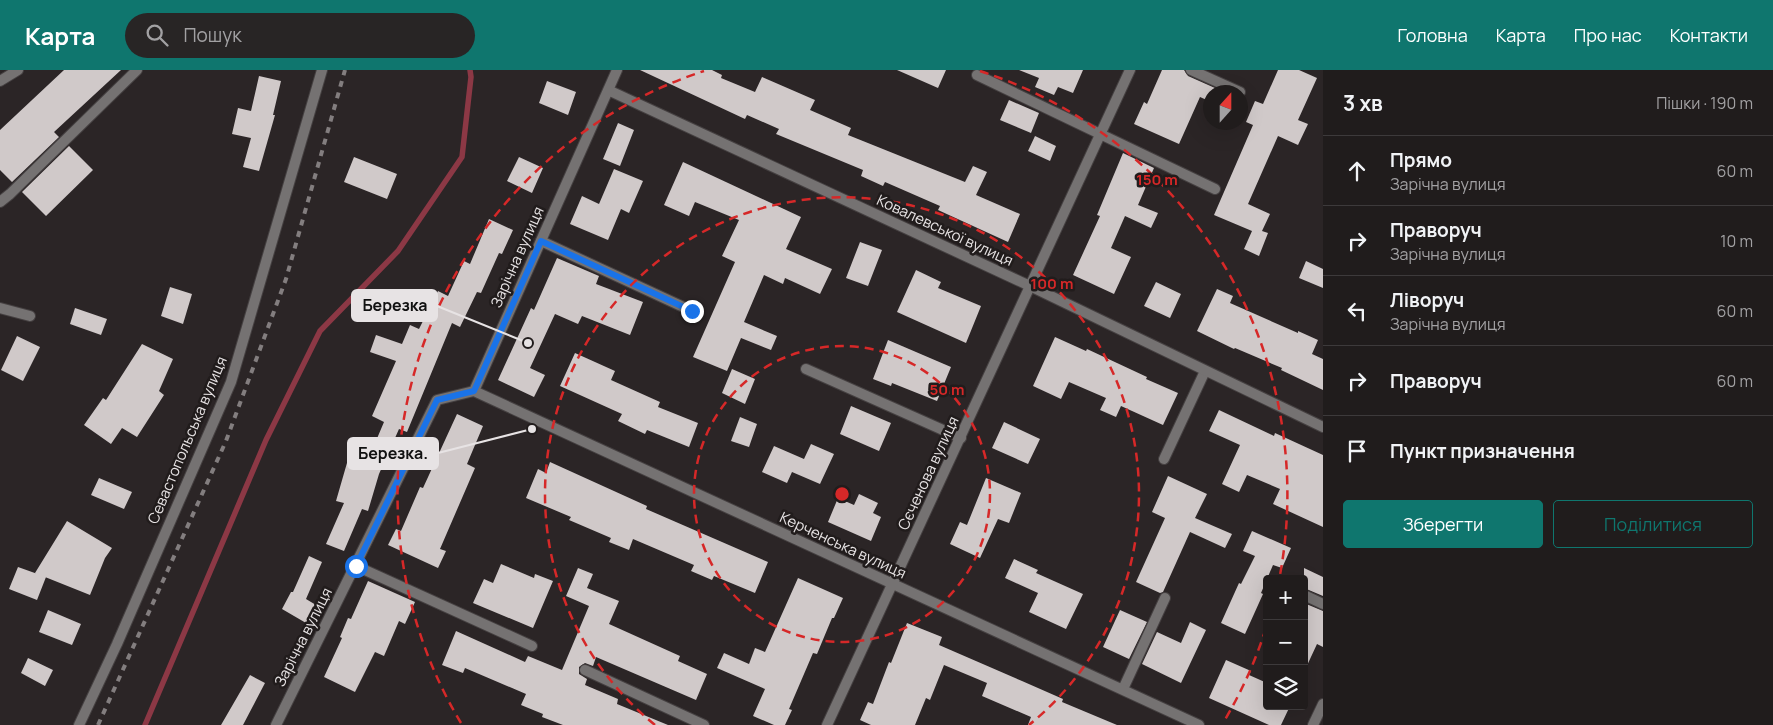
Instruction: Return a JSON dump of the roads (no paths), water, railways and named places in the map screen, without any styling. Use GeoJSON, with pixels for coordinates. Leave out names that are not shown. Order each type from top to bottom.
{"type":"FeatureCollection","features":[{"type":"Feature","properties":{"kind":"street"},"geometry":{"type":"LineString","coordinates":[[0,81],[18,70]]}},
{"type":"Feature","properties":{"kind":"street"},"geometry":{"type":"LineString","coordinates":[[0,202],[137,70]]}},
{"type":"Feature","properties":{"kind":"street","name":"Севастопольська вулиця"},"geometry":{"type":"LineString","coordinates":[[79,725],[231,382],[322,70]]}},
{"type":"Feature","properties":{"kind":"street","name":"Зарічна вулиця"},"geometry":{"type":"LineString","coordinates":[[276,725],[437,400],[474,391],[617,70]]}},
{"type":"Feature","properties":{"kind":"street","name":"Сєченова вулиця"},"geometry":{"type":"LineString","coordinates":[[827,725],[1130,70]]}},
{"type":"Feature","properties":{"kind":"street"},"geometry":{"type":"LineString","coordinates":[[1191,70],[1223,85]]}},
{"type":"Feature","properties":{"kind":"street"},"geometry":{"type":"LineString","coordinates":[[977,75],[1216,190]]}},
{"type":"Feature","properties":{"kind":"street","name":"Ковалевської вулиця"},"geometry":{"type":"LineString","coordinates":[[608,90],[1030,286],[1323,427]]}},
{"type":"Feature","properties":{"kind":"street"},"geometry":{"type":"LineString","coordinates":[[541,241],[692,311]]}},
{"type":"Feature","properties":{"kind":"street"},"geometry":{"type":"LineString","coordinates":[[0,308],[30,316]]}},
{"type":"Feature","properties":{"kind":"street"},"geometry":{"type":"LineString","coordinates":[[806,369],[960,438]]}},
{"type":"Feature","properties":{"kind":"street"},"geometry":{"type":"LineString","coordinates":[[1164,459],[1206,371]]}},
{"type":"Feature","properties":{"kind":"street","name":"Керченська вулиця"},"geometry":{"type":"LineString","coordinates":[[474,391],[1199,725]]}},
{"type":"Feature","properties":{"kind":"street"},"geometry":{"type":"LineString","coordinates":[[356,566],[532,646]]}},
{"type":"Feature","properties":{"kind":"street"},"geometry":{"type":"LineString","coordinates":[[1308,597],[1323,604]]}},
{"type":"Feature","properties":{"kind":"street"},"geometry":{"type":"LineString","coordinates":[[1122,689],[1165,598]]}},
{"type":"Feature","properties":{"kind":"street"},"geometry":{"type":"LineString","coordinates":[[585,670],[704,725]]}},
{"type":"Feature","properties":{"kind":"street"},"geometry":{"type":"LineString","coordinates":[[1313,725],[1323,704]]}},
{"type":"Feature","properties":{"kind":"waterway"},"geometry":{"type":"LineString","coordinates":[[145,725],[266,440],[320,331],[398,251],[462,157],[471,77],[470,70]]}},
{"type":"Feature","properties":{"kind":"railway"},"geometry":{"type":"LineString","coordinates":[[98,725],[226,441],[286,279],[345,70]]}},
{"type":"Feature","properties":{"kind":"place","name":"Березка"},"geometry":{"type":"Point","coordinates":[528,343]}},
{"type":"Feature","properties":{"kind":"place","name":"Березка."},"geometry":{"type":"Point","coordinates":[532,429]}}]}
